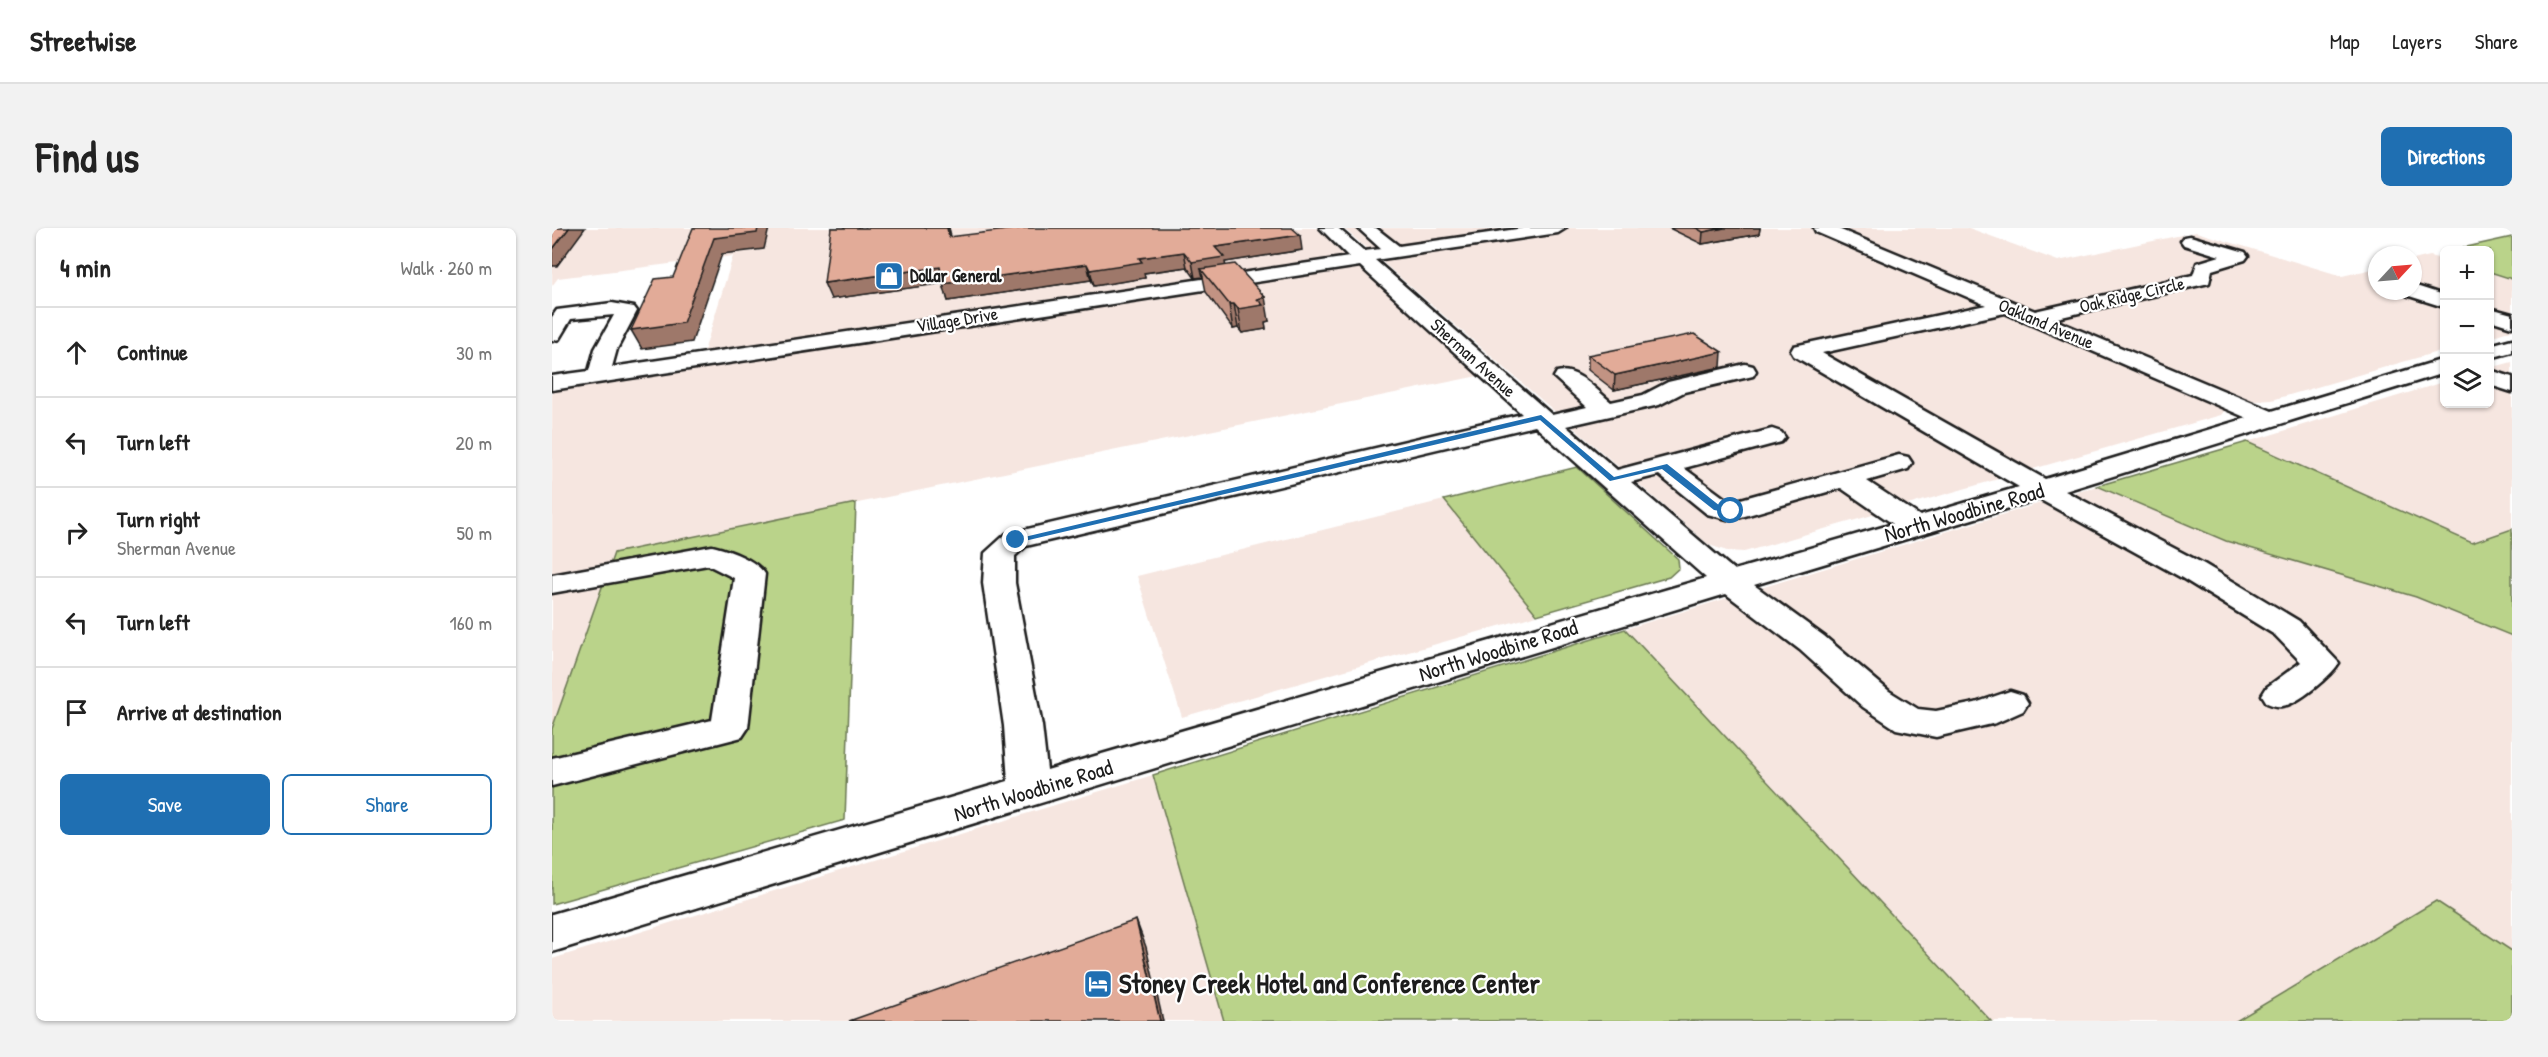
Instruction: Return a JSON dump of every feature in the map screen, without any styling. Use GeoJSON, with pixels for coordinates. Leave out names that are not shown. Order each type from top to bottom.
{"type":"FeatureCollection","features":[{"type":"Feature","properties":{"kind":"street"},"geometry":{"type":"LineString","coordinates":[[1366,228],[1396,252]]}},
{"type":"Feature","properties":{"kind":"street","name":"Village Drive"},"geometry":{"type":"LineString","coordinates":[[552,383],[1557,228]]}},
{"type":"Feature","properties":{"kind":"street","name":"Oakland Avenue"},"geometry":{"type":"LineString","coordinates":[[1822,228],[1967,290],[2011,299],[2032,318],[2270,419]]}},
{"type":"Feature","properties":{"kind":"street","name":"Sherman Avenue"},"geometry":{"type":"LineString","coordinates":[[1329,236],[1362,258],[1728,581],[1812,643],[1876,699],[1909,720],[1936,724],[1983,714],[2010,703]]}},
{"type":"Feature","properties":{"kind":"street","name":"Oak Ridge Circle"},"geometry":{"type":"LineString","coordinates":[[2032,318],[2202,279],[2203,267],[2239,256],[2190,241]]}},
{"type":"Feature","properties":{"kind":"street"},"geometry":{"type":"LineString","coordinates":[[2098,283],[2141,294]]}},
{"type":"Feature","properties":{"kind":"street"},"geometry":{"type":"LineString","coordinates":[[2422,294],[2442,300]]}},
{"type":"Feature","properties":{"kind":"street"},"geometry":{"type":"LineString","coordinates":[[2011,299],[1802,351],[2042,489],[2193,570],[2288,628],[2322,663],[2280,695]]}},
{"type":"Feature","properties":{"kind":"street"},"geometry":{"type":"LineString","coordinates":[[552,335],[564,314],[612,309],[627,310],[606,349],[599,375]]}},
{"type":"Feature","properties":{"kind":"street"},"geometry":{"type":"LineString","coordinates":[[2494,315],[2512,321]]}},
{"type":"Feature","properties":{"kind":"street"},"geometry":{"type":"LineString","coordinates":[[2494,351],[2512,345]]}},
{"type":"Feature","properties":{"kind":"street","name":"North Woodbine Road"},"geometry":{"type":"LineString","coordinates":[[552,933],[2042,489],[2440,368]]}},
{"type":"Feature","properties":{"kind":"street"},"geometry":{"type":"LineString","coordinates":[[1029,791],[1022,715],[999,583],[1000,554],[1016,540],[1545,420],[1651,400],[1676,387],[1745,371]]}},
{"type":"Feature","properties":{"kind":"street"},"geometry":{"type":"LineString","coordinates":[[1565,377],[1606,410]]}},
{"type":"Feature","properties":{"kind":"street"},"geometry":{"type":"LineString","coordinates":[[2494,378],[2512,385]]}},
{"type":"Feature","properties":{"kind":"street"},"geometry":{"type":"LineString","coordinates":[[1612,479],[1772,437]]}},
{"type":"Feature","properties":{"kind":"street"},"geometry":{"type":"LineString","coordinates":[[1664,466],[1717,508],[1731,511],[1899,463]]}},
{"type":"Feature","properties":{"kind":"street"},"geometry":{"type":"LineString","coordinates":[[1845,478],[1915,526]]}},
{"type":"Feature","properties":{"kind":"street"},"geometry":{"type":"LineString","coordinates":[[552,584],[712,555],[750,574],[729,728],[552,772]]}},
{"type":"Feature","properties":{"kind":"shaded area"},"geometry":{"type":"Polygon","coordinates":[[[552,228],[1317,228],[1346,256],[703,355],[733,256],[558,278],[552,286],[552,228]]]}},
{"type":"Feature","properties":{"kind":"shaded area"},"geometry":{"type":"Polygon","coordinates":[[[1343,228],[1811,228],[2218,404],[2225,410],[2221,415],[1744,552],[1727,551],[1709,545],[1343,228]]]}},
{"type":"Feature","properties":{"kind":"shaded area"},"geometry":{"type":"Polygon","coordinates":[[[1838,228],[1969,228],[2058,261],[2196,232],[2342,276],[2368,270],[2368,300],[2422,300],[2422,258],[2430,256],[2440,259],[2440,351],[2272,400],[2256,401],[2242,398],[1838,228]]]}},
{"type":"Feature","properties":{"kind":"shaded area"},"geometry":{"type":"Polygon","coordinates":[[[1347,266],[1363,270],[1478,376],[614,553],[552,729],[552,388],[1347,266]]]}},
{"type":"Feature","properties":{"kind":"shaded area"},"geometry":{"type":"Polygon","coordinates":[[[2494,273],[2512,279],[2512,330],[2494,336],[2494,273]]]}},
{"type":"Feature","properties":{"kind":"shaded area"},"geometry":{"type":"Polygon","coordinates":[[[2512,362],[2512,529],[2472,543],[2247,442],[2440,383],[2440,408],[2494,408],[2494,367],[2512,362]]]}},
{"type":"Feature","properties":{"kind":"shaded area"},"geometry":{"type":"Polygon","coordinates":[[[2097,486],[2226,541],[2416,597],[2512,636],[2512,951],[2436,901],[2236,1021],[1991,1021],[1625,629],[2097,486]]]}},
{"type":"Feature","properties":{"kind":"shaded area"},"geometry":{"type":"Polygon","coordinates":[[[1444,500],[1537,615],[1182,717],[1137,576],[1444,500]]]}},
{"type":"Feature","properties":{"kind":"shaded area"},"geometry":{"type":"Polygon","coordinates":[[[1153,775],[1224,1021],[552,1021],[552,959],[1153,775]]]}},
{"type":"Feature","properties":{"kind":"green space"},"geometry":{"type":"Polygon","coordinates":[[[2512,237],[2512,279],[2494,273],[2494,246],[2471,246],[2512,237]]]}},
{"type":"Feature","properties":{"kind":"green space"},"geometry":{"type":"Polygon","coordinates":[[[2247,442],[2472,543],[2512,529],[2512,636],[2416,597],[2226,541],[2097,486],[2247,442]]]}},
{"type":"Feature","properties":{"kind":"green space"},"geometry":{"type":"Polygon","coordinates":[[[1577,467],[1678,559],[1679,568],[1669,577],[1537,615],[1444,500],[1577,467]]]}},
{"type":"Feature","properties":{"kind":"green space"},"geometry":{"type":"Polygon","coordinates":[[[856,503],[845,820],[552,904],[552,729],[614,553],[856,503]]]}},
{"type":"Feature","properties":{"kind":"green space"},"geometry":{"type":"Polygon","coordinates":[[[1625,629],[1991,1021],[1224,1021],[1153,775],[1625,629]]]}},
{"type":"Feature","properties":{"kind":"green space"},"geometry":{"type":"Polygon","coordinates":[[[2436,901],[2512,951],[2512,1021],[2236,1021],[2436,901]]]}},
{"type":"Feature","properties":{"kind":"building"},"geometry":{"type":"Polygon","coordinates":[[[552,228],[569,228],[552,250],[552,228]]]}},
{"type":"Feature","properties":{"kind":"building"},"geometry":{"type":"Polygon","coordinates":[[[693,228],[758,228],[757,233],[714,238],[683,323],[631,330],[655,279],[673,277],[693,228]]]}},
{"type":"Feature","properties":{"kind":"building"},"geometry":{"type":"Polygon","coordinates":[[[831,228],[947,228],[949,237],[1023,228],[1292,228],[1300,235],[1215,247],[1224,257],[1192,262],[1184,252],[1139,258],[1142,262],[1090,270],[1087,264],[943,284],[940,267],[824,283],[831,228]]]}},
{"type":"Feature","properties":{"kind":"building"},"geometry":{"type":"Polygon","coordinates":[[[1696,228],[1724,228],[1703,232],[1696,228]]]}},
{"type":"Feature","properties":{"kind":"building"},"geometry":{"type":"Polygon","coordinates":[[[1235,264],[1265,297],[1257,299],[1263,305],[1238,309],[1234,304],[1229,304],[1201,269],[1235,264]]]}},
{"type":"Feature","properties":{"kind":"building"},"geometry":{"type":"Polygon","coordinates":[[[1694,334],[1722,352],[1615,375],[1588,355],[1694,334]]]}},
{"type":"Feature","properties":{"kind":"building"},"geometry":{"type":"Polygon","coordinates":[[[1136,920],[1160,1021],[849,1021],[1136,920]]]}},
{"type":"Feature","properties":{"kind":"place","name":"Dollar General"},"geometry":{"type":"Point","coordinates":[889,276]}},
{"type":"Feature","properties":{"kind":"place","name":"Stoney Creek Hotel and Conference Center"},"geometry":{"type":"Point","coordinates":[1098,984]}},
{"type":"Feature","properties":{"kind":"route"},"geometry":{"type":"LineString","coordinates":[[1016,540],[1541,417],[1612,479],[1664,466],[1717,508],[1731,511]]}}]}
